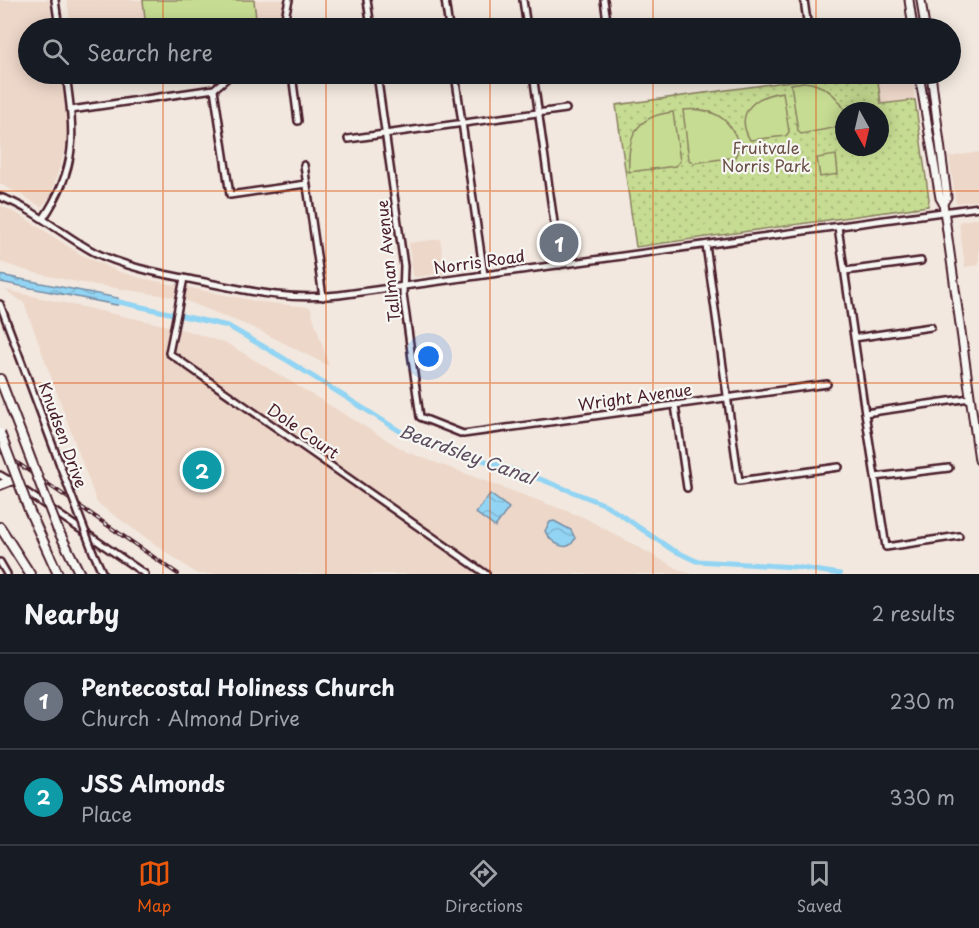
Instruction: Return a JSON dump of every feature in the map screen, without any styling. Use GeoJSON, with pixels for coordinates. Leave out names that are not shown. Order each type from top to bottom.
{"type":"FeatureCollection","features":[{"type":"Feature","properties":{"kind":"highway"},"geometry":{"type":"LineString","coordinates":[[0,379],[57,528],[80,574]]}},
{"type":"Feature","properties":{"kind":"highway"},"geometry":{"type":"LineString","coordinates":[[0,433],[28,510],[58,574]]}},
{"type":"Feature","properties":{"kind":"highway"},"geometry":{"type":"LineString","coordinates":[[0,485],[10,481]]}},
{"type":"Feature","properties":{"kind":"highway"},"geometry":{"type":"LineString","coordinates":[[0,527],[30,574]]}},
{"type":"Feature","properties":{"kind":"main road"},"geometry":{"type":"LineString","coordinates":[[909,0],[912,18]]}},
{"type":"Feature","properties":{"kind":"main road"},"geometry":{"type":"LineString","coordinates":[[921,0],[924,18]]}},
{"type":"Feature","properties":{"kind":"main road"},"geometry":{"type":"LineString","coordinates":[[921,84],[940,198],[943,203],[979,460]]}},
{"type":"Feature","properties":{"kind":"main road"},"geometry":{"type":"LineString","coordinates":[[932,84],[947,197],[943,203]]}},
{"type":"Feature","properties":{"kind":"street"},"geometry":{"type":"LineString","coordinates":[[55,0],[58,18]]}},
{"type":"Feature","properties":{"kind":"street"},"geometry":{"type":"LineString","coordinates":[[285,18],[289,0]]}},
{"type":"Feature","properties":{"kind":"street"},"geometry":{"type":"LineString","coordinates":[[367,0],[370,18]]}},
{"type":"Feature","properties":{"kind":"street"},"geometry":{"type":"LineString","coordinates":[[445,0],[448,18]]}},
{"type":"Feature","properties":{"kind":"street"},"geometry":{"type":"LineString","coordinates":[[523,0],[526,18]]}},
{"type":"Feature","properties":{"kind":"street"},"geometry":{"type":"LineString","coordinates":[[604,0],[607,18]]}},
{"type":"Feature","properties":{"kind":"street"},"geometry":{"type":"LineString","coordinates":[[804,0],[807,18]]}},
{"type":"Feature","properties":{"kind":"street"},"geometry":{"type":"LineString","coordinates":[[43,219],[64,183],[72,145],[73,132],[67,84]]}},
{"type":"Feature","properties":{"kind":"street"},"geometry":{"type":"LineString","coordinates":[[71,110],[214,88],[219,84]]}},
{"type":"Feature","properties":{"kind":"street"},"geometry":{"type":"LineString","coordinates":[[293,84],[298,121]]}},
{"type":"Feature","properties":{"kind":"street","name":"Tallman Avenue"},"geometry":{"type":"LineString","coordinates":[[379,84],[404,266],[403,287],[420,417],[448,428]]}},
{"type":"Feature","properties":{"kind":"street"},"geometry":{"type":"LineString","coordinates":[[456,84],[484,275]]}},
{"type":"Feature","properties":{"kind":"street"},"geometry":{"type":"LineString","coordinates":[[535,84],[560,265]]}},
{"type":"Feature","properties":{"kind":"street"},"geometry":{"type":"LineString","coordinates":[[214,88],[230,195],[306,184]]}},
{"type":"Feature","properties":{"kind":"street"},"geometry":{"type":"LineString","coordinates":[[348,139],[566,109]]}},
{"type":"Feature","properties":{"kind":"street"},"geometry":{"type":"LineString","coordinates":[[304,165],[322,297]]}},
{"type":"Feature","properties":{"kind":"street","name":"Norris Road"},"geometry":{"type":"LineString","coordinates":[[0,197],[21,206],[82,245],[112,260],[143,270],[270,295],[302,298],[403,287],[979,207]]}},
{"type":"Feature","properties":{"kind":"street"},"geometry":{"type":"LineString","coordinates":[[838,226],[886,547],[959,536]]}},
{"type":"Feature","properties":{"kind":"street"},"geometry":{"type":"LineString","coordinates":[[706,245],[739,481],[839,467]]}},
{"type":"Feature","properties":{"kind":"street"},"geometry":{"type":"LineString","coordinates":[[845,271],[921,261]]}},
{"type":"Feature","properties":{"kind":"street","name":"Dole Court"},"geometry":{"type":"LineString","coordinates":[[184,278],[169,353],[486,574]]}},
{"type":"Feature","properties":{"kind":"street","name":"Knudsen Drive"},"geometry":{"type":"LineString","coordinates":[[0,304],[93,552],[104,574]]}},
{"type":"Feature","properties":{"kind":"street"},"geometry":{"type":"LineString","coordinates":[[854,338],[931,327]]}},
{"type":"Feature","properties":{"kind":"street","name":"Wright Avenue"},"geometry":{"type":"LineString","coordinates":[[448,428],[463,434],[827,384]]}},
{"type":"Feature","properties":{"kind":"street"},"geometry":{"type":"LineString","coordinates":[[865,413],[970,398]]}},
{"type":"Feature","properties":{"kind":"street"},"geometry":{"type":"LineString","coordinates":[[675,405],[687,489]]}},
{"type":"Feature","properties":{"kind":"street"},"geometry":{"type":"LineString","coordinates":[[875,477],[949,468]]}},
{"type":"Feature","properties":{"kind":"street"},"geometry":{"type":"LineString","coordinates":[[0,475],[145,574]]}},
{"type":"Feature","properties":{"kind":"street"},"geometry":{"type":"LineString","coordinates":[[0,562],[7,574]]}},
{"type":"Feature","properties":{"kind":"shaded area"},"geometry":{"type":"Polygon","coordinates":[[[0,0],[49,0],[52,18],[18,18],[18,84],[62,84],[66,111],[67,144],[50,197],[41,207],[0,184],[0,0]]]}},
{"type":"Feature","properties":{"kind":"shaded area"},"geometry":{"type":"Polygon","coordinates":[[[67,0],[289,0],[292,18],[70,18],[67,0]]]}},
{"type":"Feature","properties":{"kind":"shaded area"},"geometry":{"type":"Polygon","coordinates":[[[878,84],[913,84],[915,100],[881,102],[878,84]]]}},
{"type":"Feature","properties":{"kind":"shaded area"},"geometry":{"type":"Polygon","coordinates":[[[979,152],[979,200],[956,203],[949,157],[979,152]]]}},
{"type":"Feature","properties":{"kind":"shaded area"},"geometry":{"type":"Polygon","coordinates":[[[0,205],[25,218],[80,254],[117,271],[260,302],[310,307],[329,366],[254,328],[179,298],[77,282],[31,272],[0,262],[0,205]]]}},
{"type":"Feature","properties":{"kind":"shaded area"},"geometry":{"type":"Polygon","coordinates":[[[979,218],[979,265],[965,267],[959,223],[979,218]]]}},
{"type":"Feature","properties":{"kind":"shaded area"},"geometry":{"type":"Polygon","coordinates":[[[440,239],[445,273],[414,276],[409,243],[440,239]]]}},
{"type":"Feature","properties":{"kind":"shaded area"},"geometry":{"type":"Polygon","coordinates":[[[5,290],[168,326],[228,344],[407,452],[583,517],[682,571],[693,574],[197,574],[97,503],[24,303],[5,290]]]}},
{"type":"Feature","properties":{"kind":"green space"},"geometry":{"type":"Polygon","coordinates":[[[143,0],[254,0],[256,18],[145,18],[143,0]]]}},
{"type":"Feature","properties":{"kind":"green space","name":"Fruitvale Norris Park"},"geometry":{"type":"Polygon","coordinates":[[[770,84],[878,84],[881,102],[835,102],[835,156],[889,156],[889,103],[915,100],[929,199],[928,206],[636,247],[616,105],[770,84]]]}},
{"type":"Feature","properties":{"kind":"green space"},"geometry":{"type":"Polygon","coordinates":[[[791,84],[813,84],[829,91],[839,102],[835,102],[835,128],[801,134],[798,131],[791,84]]]}},
{"type":"Feature","properties":{"kind":"green space"},"geometry":{"type":"Polygon","coordinates":[[[783,92],[789,132],[786,136],[750,140],[744,121],[750,106],[764,97],[783,92]]]}},
{"type":"Feature","properties":{"kind":"green space"},"geometry":{"type":"Polygon","coordinates":[[[683,110],[706,111],[725,121],[738,142],[735,157],[694,163],[689,160],[683,110]]]}},
{"type":"Feature","properties":{"kind":"green space"},"geometry":{"type":"Polygon","coordinates":[[[673,112],[680,161],[676,166],[629,172],[630,148],[636,130],[650,118],[673,112]]]}},
{"type":"Feature","properties":{"kind":"green space"},"geometry":{"type":"Polygon","coordinates":[[[835,155],[838,174],[820,177],[817,158],[835,155]]]}},
{"type":"Feature","properties":{"kind":"water"},"geometry":{"type":"Polygon","coordinates":[[[0,275],[118,298],[117,305],[0,282],[0,275]]]}},
{"type":"Feature","properties":{"kind":"water"},"geometry":{"type":"Polygon","coordinates":[[[490,494],[509,508],[495,527],[476,513],[490,494]]]}},
{"type":"Feature","properties":{"kind":"water"},"geometry":{"type":"Polygon","coordinates":[[[554,521],[571,530],[575,538],[568,546],[555,543],[547,535],[545,531],[550,522],[554,521]]]}},
{"type":"Feature","properties":{"kind":"waterway","name":"Beardsley Canal"},"geometry":{"type":"LineString","coordinates":[[110,300],[228,326],[406,435],[540,479],[606,505],[671,549],[696,561],[795,567],[840,574]]}},
{"type":"Feature","properties":{"kind":"railway"},"geometry":{"type":"LineString","coordinates":[[0,451],[178,574]]}},
{"type":"Feature","properties":{"kind":"place","name":"Pentecostal Holiness Church"},"geometry":{"type":"Point","coordinates":[559,243]}},
{"type":"Feature","properties":{"kind":"place","name":"JSS Almonds"},"geometry":{"type":"Point","coordinates":[202,470]}}]}
